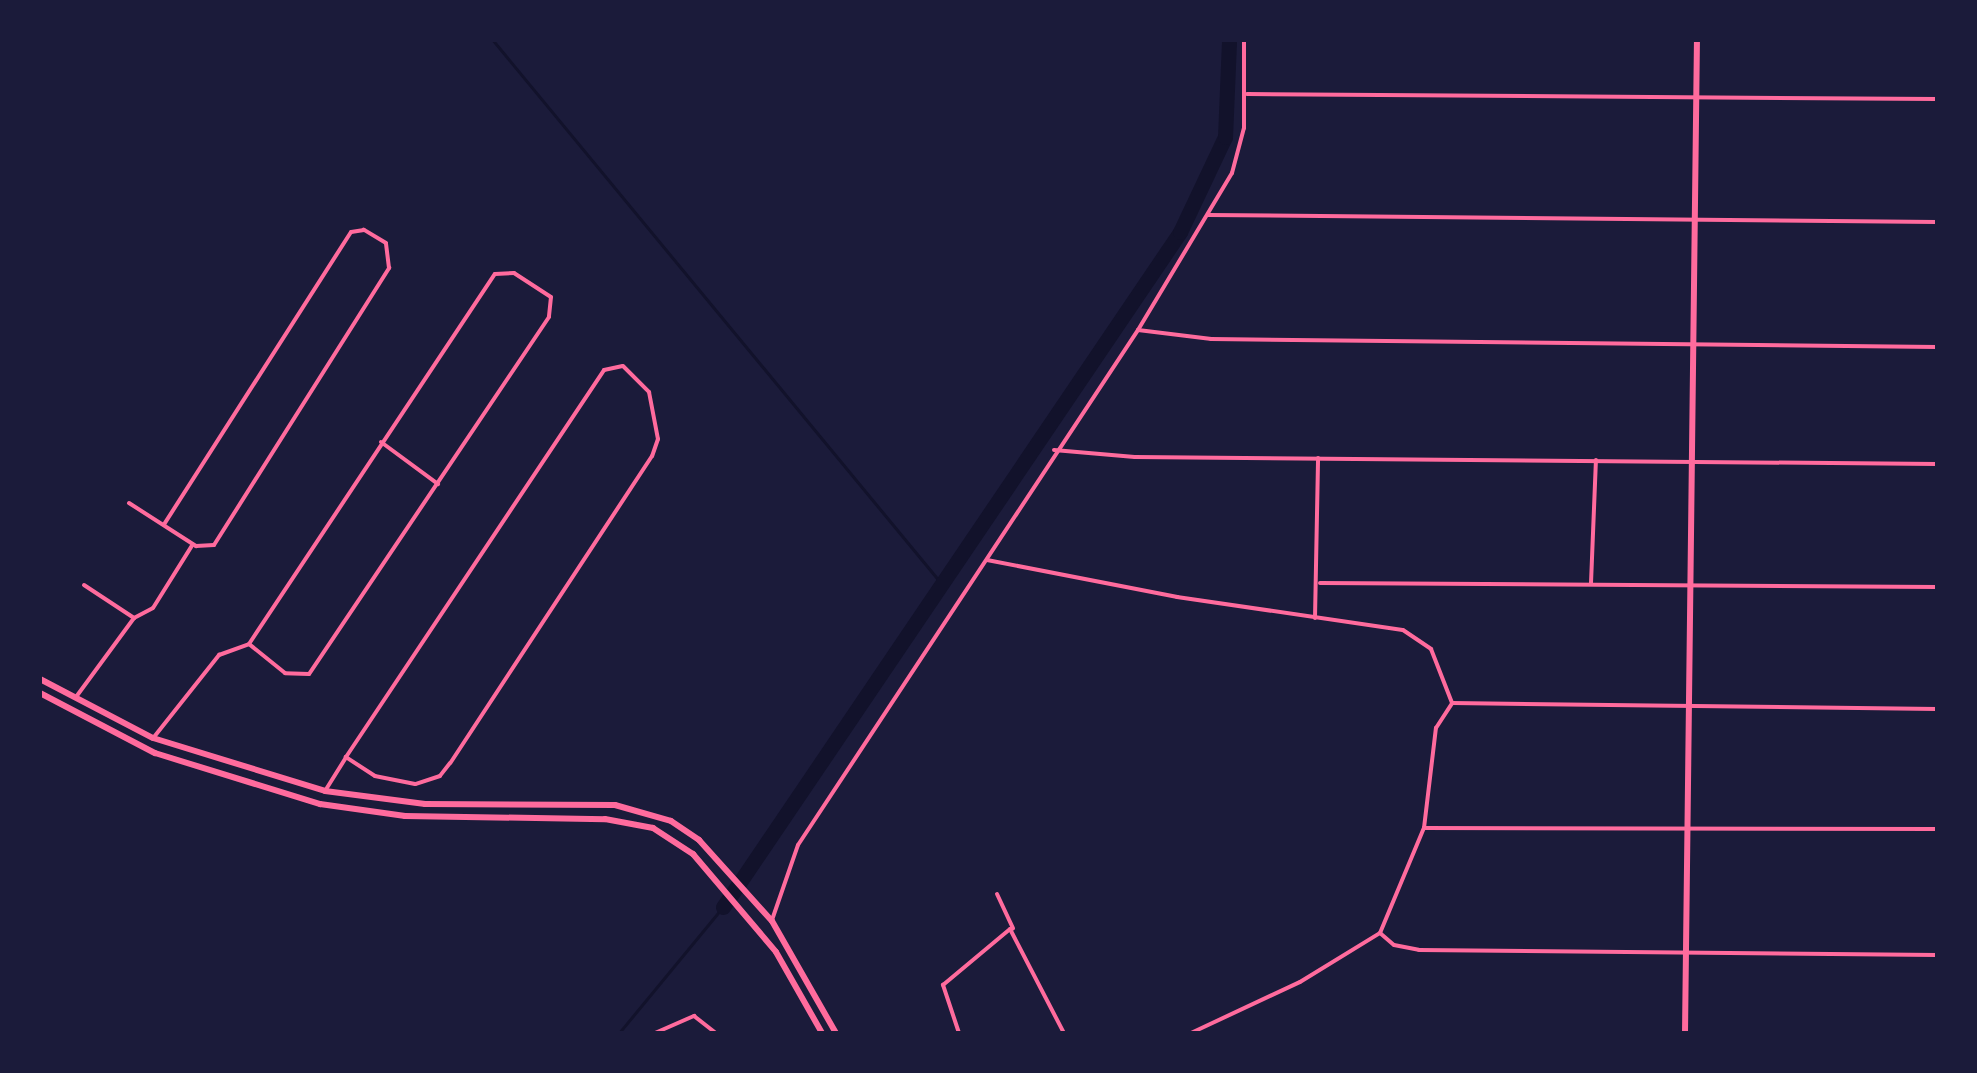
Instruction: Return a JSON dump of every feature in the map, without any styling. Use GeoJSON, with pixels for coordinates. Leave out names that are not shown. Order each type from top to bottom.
{"type":"FeatureCollection","features":[{"type":"Feature","properties":{"kind":"main road"},"geometry":{"type":"LineString","coordinates":[[1685,1033],[1697,40]]}},
{"type":"Feature","properties":{"kind":"main road"},"geometry":{"type":"LineString","coordinates":[[40,679],[153,738],[325,792],[425,804],[634,808],[685,829],[772,921],[836,1033]]}},
{"type":"Feature","properties":{"kind":"main road"},"geometry":{"type":"LineString","coordinates":[[40,693],[155,753],[320,804],[405,816],[643,825],[683,846],[744,913],[790,971],[822,1033]]}},
{"type":"Feature","properties":{"kind":"street"},"geometry":{"type":"LineString","coordinates":[[772,921],[798,846],[987,560],[1054,450],[1138,330],[1237,162],[1247,94],[1244,40]]}},
{"type":"Feature","properties":{"kind":"street"},"geometry":{"type":"LineString","coordinates":[[1247,94],[1937,99]]}},
{"type":"Feature","properties":{"kind":"street"},"geometry":{"type":"LineString","coordinates":[[1208,215],[1937,222]]}},
{"type":"Feature","properties":{"kind":"street"},"geometry":{"type":"LineString","coordinates":[[129,502],[193,544],[214,545],[389,268],[389,249],[380,238],[352,232],[164,524]]}},
{"type":"Feature","properties":{"kind":"street"},"geometry":{"type":"LineString","coordinates":[[153,738],[218,656],[249,644],[495,274],[514,273],[551,297],[549,317],[308,674],[285,673],[249,644]]}},
{"type":"Feature","properties":{"kind":"street"},"geometry":{"type":"LineString","coordinates":[[1138,330],[1210,338],[1937,347]]}},
{"type":"Feature","properties":{"kind":"street"},"geometry":{"type":"LineString","coordinates":[[325,792],[346,758],[604,370],[623,366],[648,392],[657,430],[652,456],[450,763],[440,776],[415,784],[375,776],[346,758]]}},
{"type":"Feature","properties":{"kind":"street"},"geometry":{"type":"LineString","coordinates":[[381,442],[438,484]]}},
{"type":"Feature","properties":{"kind":"street"},"geometry":{"type":"LineString","coordinates":[[1054,450],[1937,464]]}},
{"type":"Feature","properties":{"kind":"street"},"geometry":{"type":"LineString","coordinates":[[1315,618],[1320,583],[1318,457]]}},
{"type":"Feature","properties":{"kind":"street"},"geometry":{"type":"LineString","coordinates":[[1592,584],[1596,460]]}},
{"type":"Feature","properties":{"kind":"street"},"geometry":{"type":"LineString","coordinates":[[76,697],[134,618],[153,608],[193,544]]}},
{"type":"Feature","properties":{"kind":"street"},"geometry":{"type":"LineString","coordinates":[[987,560],[1414,634],[1431,649],[1452,703]]}},
{"type":"Feature","properties":{"kind":"street"},"geometry":{"type":"LineString","coordinates":[[1320,583],[1937,587]]}},
{"type":"Feature","properties":{"kind":"street"},"geometry":{"type":"LineString","coordinates":[[84,586],[134,618]]}},
{"type":"Feature","properties":{"kind":"street"},"geometry":{"type":"LineString","coordinates":[[1452,703],[1937,708]]}},
{"type":"Feature","properties":{"kind":"street"},"geometry":{"type":"LineString","coordinates":[[1191,1033],[1300,982],[1380,932],[1424,828],[1436,728],[1452,703]]}},
{"type":"Feature","properties":{"kind":"street"},"geometry":{"type":"LineString","coordinates":[[1424,828],[1937,829]]}},
{"type":"Feature","properties":{"kind":"street"},"geometry":{"type":"LineString","coordinates":[[997,894],[1064,1033]]}},
{"type":"Feature","properties":{"kind":"street"},"geometry":{"type":"LineString","coordinates":[[959,1033],[943,985],[1013,929]]}},
{"type":"Feature","properties":{"kind":"street"},"geometry":{"type":"LineString","coordinates":[[1380,932],[1394,946],[1419,950],[1937,955]]}},
{"type":"Feature","properties":{"kind":"street"},"geometry":{"type":"LineString","coordinates":[[655,1033],[694,1016],[716,1033]]}},
{"type":"Feature","properties":{"kind":"waterway"},"geometry":{"type":"LineString","coordinates":[[493,40],[942,584]]}},
{"type":"Feature","properties":{"kind":"waterway"},"geometry":{"type":"LineString","coordinates":[[723,907],[1180,232],[1225,137],[1229,40]]}},
{"type":"Feature","properties":{"kind":"waterway"},"geometry":{"type":"LineString","coordinates":[[619,1033],[723,907]]}}]}
